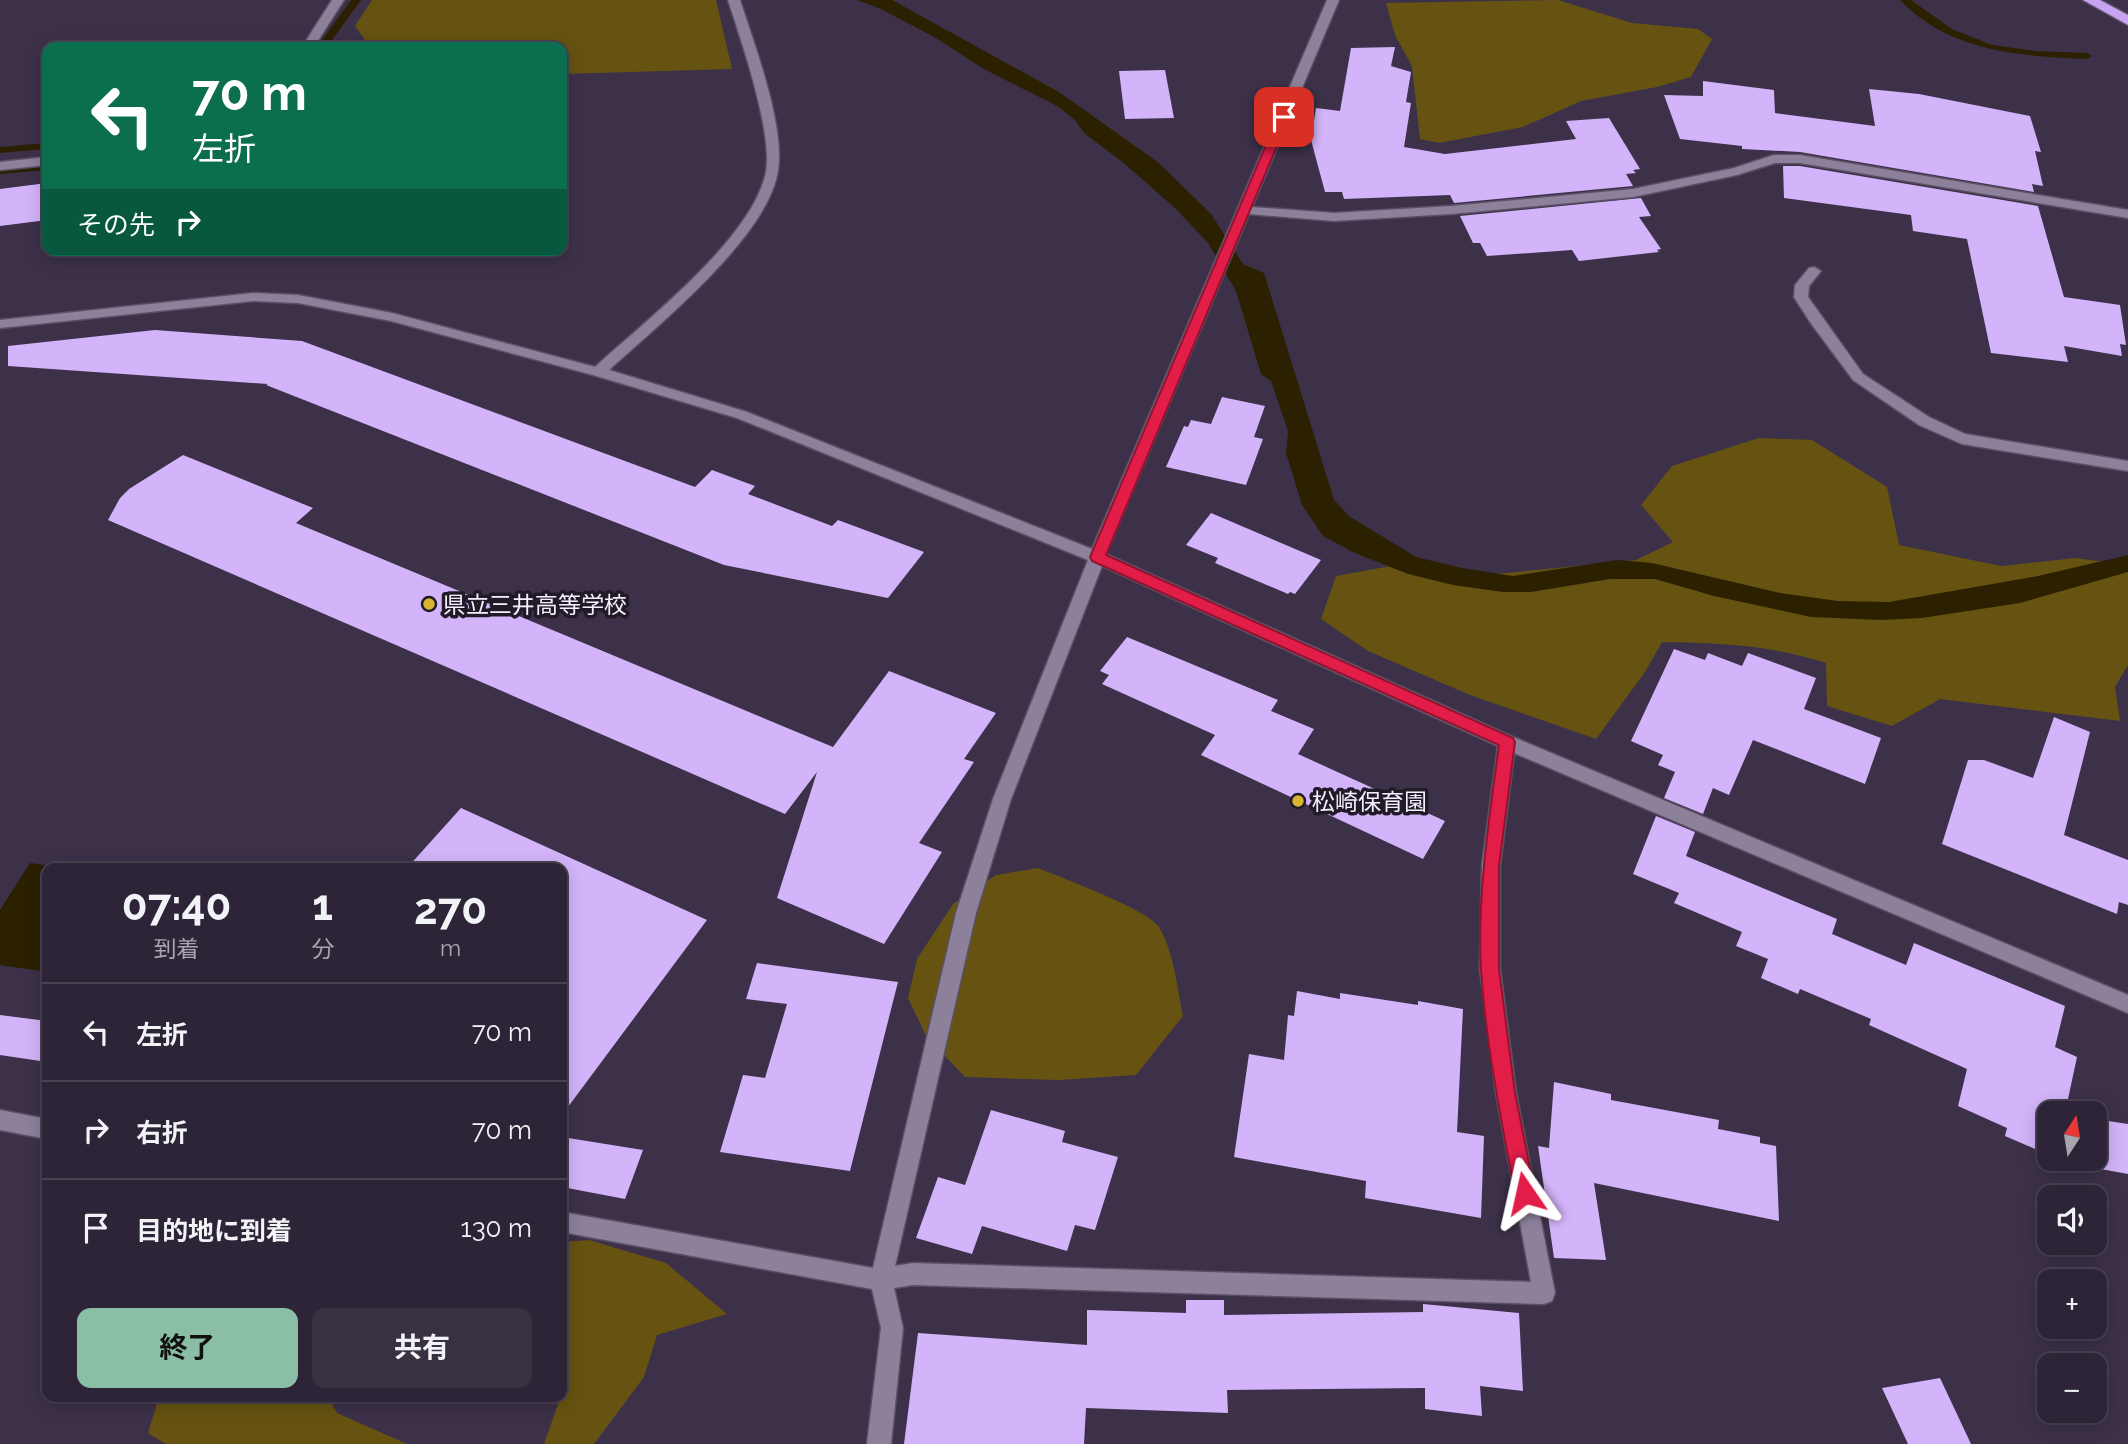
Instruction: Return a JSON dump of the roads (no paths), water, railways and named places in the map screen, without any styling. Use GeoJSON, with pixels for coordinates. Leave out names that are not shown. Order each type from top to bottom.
{"type":"FeatureCollection","features":[{"type":"Feature","properties":{"kind":"highway"},"geometry":{"type":"LineString","coordinates":[[2090,0],[2128,21]]}},
{"type":"Feature","properties":{"kind":"street"},"geometry":{"type":"LineString","coordinates":[[311,42],[338,0]]}},
{"type":"Feature","properties":{"kind":"street"},"geometry":{"type":"LineString","coordinates":[[598,372],[720,257],[753,216],[772,171],[771,142],[748,43],[734,0]]}},
{"type":"Feature","properties":{"kind":"street"},"geometry":{"type":"LineString","coordinates":[[879,1444],[892,1328],[881,1280],[966,913],[1002,799],[1097,557],[1334,0]]}},
{"type":"Feature","properties":{"kind":"street"},"geometry":{"type":"LineString","coordinates":[[1244,210],[1334,217],[1451,210],[1633,193],[1737,171],[1774,159],[1800,159],[2128,214]]}},
{"type":"Feature","properties":{"kind":"street"},"geometry":{"type":"LineString","coordinates":[[0,166],[42,162]]}},
{"type":"Feature","properties":{"kind":"street"},"geometry":{"type":"LineString","coordinates":[[1814,271],[1802,285],[1801,297],[1822,328],[1858,377],[1924,421],[1962,439],[2128,466]]}},
{"type":"Feature","properties":{"kind":"street"},"geometry":{"type":"LineString","coordinates":[[0,324],[253,297],[298,299],[392,317],[598,372],[742,415],[1097,557],[1507,742],[2128,1004]]}},
{"type":"Feature","properties":{"kind":"street"},"geometry":{"type":"LineString","coordinates":[[567,1223],[881,1280],[913,1274],[1544,1293],[1506,1093],[1490,969],[1491,866],[1507,742]]}},
{"type":"Feature","properties":{"kind":"street"},"geometry":{"type":"LineString","coordinates":[[0,1120],[42,1128]]}},
{"type":"Feature","properties":{"kind":"waterway"},"geometry":{"type":"LineString","coordinates":[[326,42],[356,0]]}},
{"type":"Feature","properties":{"kind":"waterway"},"geometry":{"type":"LineString","coordinates":[[1905,0],[1927,18],[1969,41],[2035,54],[2087,56]]}},
{"type":"Feature","properties":{"kind":"waterway"},"geometry":{"type":"LineString","coordinates":[[0,150],[42,146]]}},
{"type":"Feature","properties":{"kind":"waterway"},"geometry":{"type":"LineString","coordinates":[[0,171],[42,167]]}},
{"type":"Feature","properties":{"kind":"place","name":"県立三井高等学校"},"geometry":{"type":"Point","coordinates":[429,604]}},
{"type":"Feature","properties":{"kind":"place","name":"松崎保育園"},"geometry":{"type":"Point","coordinates":[1298,801]}}]}
